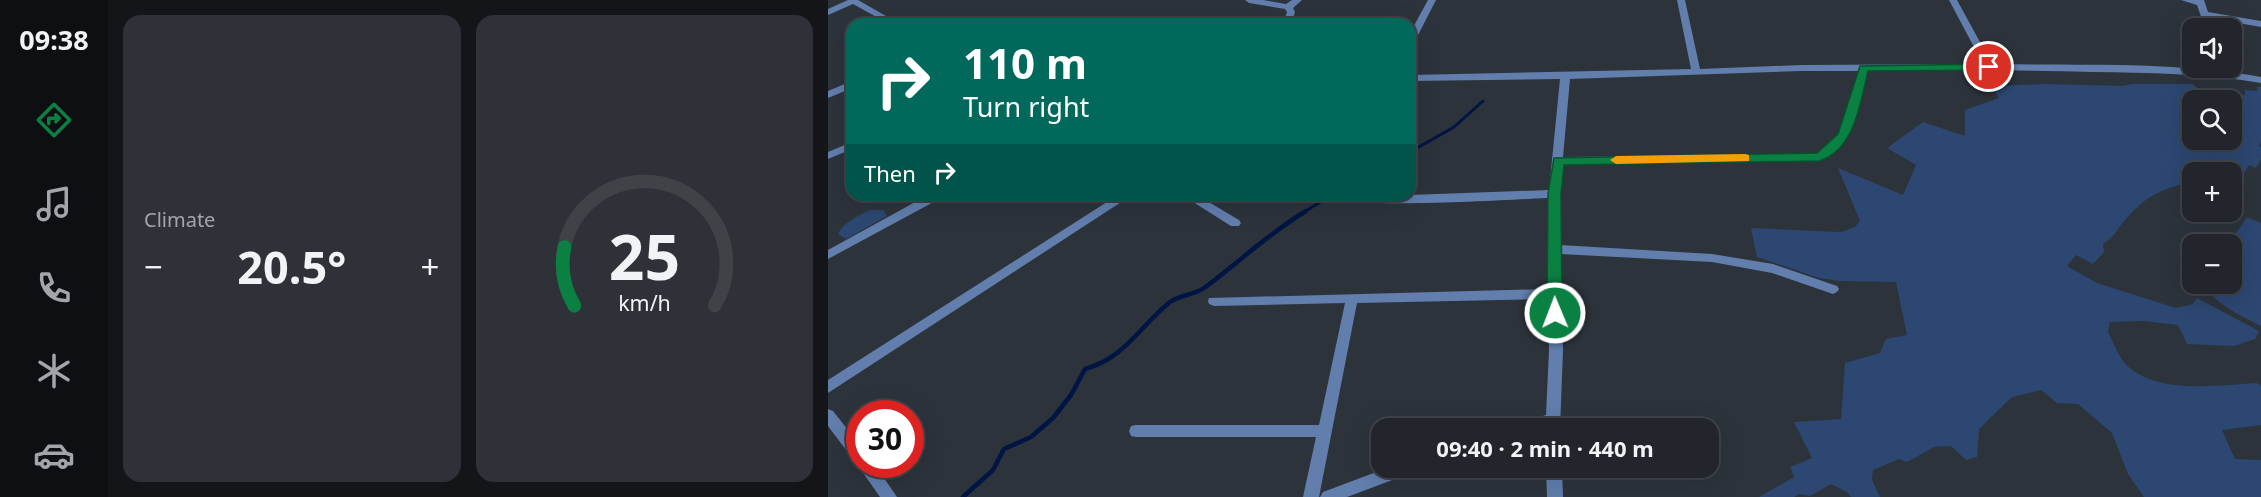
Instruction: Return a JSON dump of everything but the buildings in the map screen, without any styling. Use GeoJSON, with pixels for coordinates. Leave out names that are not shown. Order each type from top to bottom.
{"type":"FeatureCollection","features":[{"type":"Feature","properties":{"kind":"street"},"geometry":{"type":"LineString","coordinates":[[828,12],[853,0],[885,18]]}},
{"type":"Feature","properties":{"kind":"street"},"geometry":{"type":"LineString","coordinates":[[1249,0],[1288,7],[1298,0]]}},
{"type":"Feature","properties":{"kind":"street"},"geometry":{"type":"LineString","coordinates":[[1416,30],[1432,0]]}},
{"type":"Feature","properties":{"kind":"street"},"geometry":{"type":"LineString","coordinates":[[1681,0],[1696,71]]}},
{"type":"Feature","properties":{"kind":"street"},"geometry":{"type":"LineString","coordinates":[[1953,0],[1989,67]]}},
{"type":"Feature","properties":{"kind":"street"},"geometry":{"type":"LineString","coordinates":[[2185,0],[2200,1],[2205,18]]}},
{"type":"Feature","properties":{"kind":"street"},"geometry":{"type":"LineString","coordinates":[[1288,7],[1291,12],[1289,18]]}},
{"type":"Feature","properties":{"kind":"street"},"geometry":{"type":"LineString","coordinates":[[2204,14],[2261,24]]}},
{"type":"Feature","properties":{"kind":"street"},"geometry":{"type":"LineString","coordinates":[[1558,161],[1819,157],[1830,150],[1843,136],[1849,124],[1864,68]]}},
{"type":"Feature","properties":{"kind":"street"},"geometry":{"type":"LineString","coordinates":[[1416,78],[1864,68],[2182,69]]}},
{"type":"Feature","properties":{"kind":"street"},"geometry":{"type":"LineString","coordinates":[[2242,75],[2261,80]]}},
{"type":"Feature","properties":{"kind":"street"},"geometry":{"type":"LineString","coordinates":[[1553,418],[1557,350],[1554,294],[1554,194],[1565,76]]}},
{"type":"Feature","properties":{"kind":"street"},"geometry":{"type":"LineString","coordinates":[[828,95],[846,87]]}},
{"type":"Feature","properties":{"kind":"street"},"geometry":{"type":"LineString","coordinates":[[828,156],[846,147]]}},
{"type":"Feature","properties":{"kind":"street"},"geometry":{"type":"LineString","coordinates":[[1416,198],[1554,194]]}},
{"type":"Feature","properties":{"kind":"street"},"geometry":{"type":"LineString","coordinates":[[828,255],[926,201]]}},
{"type":"Feature","properties":{"kind":"street"},"geometry":{"type":"LineString","coordinates":[[828,387],[1117,201]]}},
{"type":"Feature","properties":{"kind":"street"},"geometry":{"type":"LineString","coordinates":[[1198,201],[1235,223]]}},
{"type":"Feature","properties":{"kind":"street"},"geometry":{"type":"LineString","coordinates":[[1555,249],[1712,258],[1773,269],[1833,289]]}},
{"type":"Feature","properties":{"kind":"street"},"geometry":{"type":"LineString","coordinates":[[1214,301],[1554,294]]}},
{"type":"Feature","properties":{"kind":"street"},"geometry":{"type":"LineString","coordinates":[[1311,497],[1352,298]]}},
{"type":"Feature","properties":{"kind":"street"},"geometry":{"type":"LineString","coordinates":[[828,415],[846,439]]}},
{"type":"Feature","properties":{"kind":"street"},"geometry":{"type":"LineString","coordinates":[[1136,431],[1325,431]]}},
{"type":"Feature","properties":{"kind":"street"},"geometry":{"type":"LineString","coordinates":[[876,478],[890,497]]}},
{"type":"Feature","properties":{"kind":"street"},"geometry":{"type":"LineString","coordinates":[[1328,497],[1379,478]]}},
{"type":"Feature","properties":{"kind":"street"},"geometry":{"type":"LineString","coordinates":[[1554,478],[1555,497]]}},
{"type":"Feature","properties":{"kind":"shaded area"},"geometry":{"type":"Polygon","coordinates":[[[2193,84],[2198,89],[2206,90],[2182,90],[2182,150],[2242,150],[2242,95],[2245,95],[2245,90],[2258,91],[2257,87],[2261,87],[2261,142],[2259,146],[2261,147],[2261,159],[2256,168],[2249,165],[2242,177],[2242,162],[2182,162],[2182,184],[2163,190],[2141,204],[2103,244],[2104,252],[2093,264],[2076,255],[2067,266],[2097,283],[2176,308],[2193,304],[2197,298],[2259,331],[2255,339],[2234,346],[2187,344],[2178,325],[2143,321],[2110,322],[2108,332],[2123,361],[2135,372],[2151,379],[2186,386],[2257,383],[2261,386],[2261,425],[2222,430],[2235,459],[2261,460],[2261,497],[2144,497],[2128,474],[2112,433],[2078,404],[2057,403],[2041,390],[2012,397],[1979,429],[1977,457],[1966,460],[1951,446],[1934,447],[1907,462],[1899,459],[1873,470],[1872,480],[1880,497],[1851,497],[1847,492],[1831,484],[1810,496],[1799,494],[1794,497],[1759,497],[1794,477],[1790,467],[1812,458],[1794,422],[1841,419],[1845,363],[1880,353],[1886,339],[1907,335],[1896,282],[1839,281],[1819,278],[1757,257],[1751,228],[1841,232],[1855,227],[1860,221],[1838,168],[1903,195],[1916,165],[1887,148],[1923,122],[1965,136],[1965,110],[1999,98],[1990,86],[2193,84]]]}},
{"type":"Feature","properties":{"kind":"shaded area"},"geometry":{"type":"Polygon","coordinates":[[[870,210],[883,210],[887,216],[846,239],[838,234],[848,222],[870,210]]]}},
{"type":"Feature","properties":{"kind":"shaded area"},"geometry":{"type":"Polygon","coordinates":[[[2247,217],[2261,223],[2261,326],[2220,303],[2211,294],[2242,294],[2242,234],[2236,234],[2247,217]]]}},
{"type":"Feature","properties":{"kind":"waterway"},"geometry":{"type":"LineString","coordinates":[[1416,149],[1454,127],[1483,101]]}},
{"type":"Feature","properties":{"kind":"waterway"},"geometry":{"type":"LineString","coordinates":[[1304,212],[1322,201]]}},
{"type":"Feature","properties":{"kind":"waterway"},"geometry":{"type":"LineString","coordinates":[[963,497],[993,470],[1004,449],[1031,437],[1053,418],[1071,395],[1085,369],[1099,364],[1121,350],[1170,302],[1204,288],[1266,238],[1306,211]]}},
{"type":"Feature","properties":{"kind":"slow traffic"},"geometry":{"type":"LineString","coordinates":[[1616,160],[1745,158]]}},
{"type":"Feature","properties":{"kind":"route"},"geometry":{"type":"LineString","coordinates":[[1555,313],[1554,194],[1558,161],[1819,157],[1843,136],[1849,124],[1864,68],[1989,67]]}}]}
